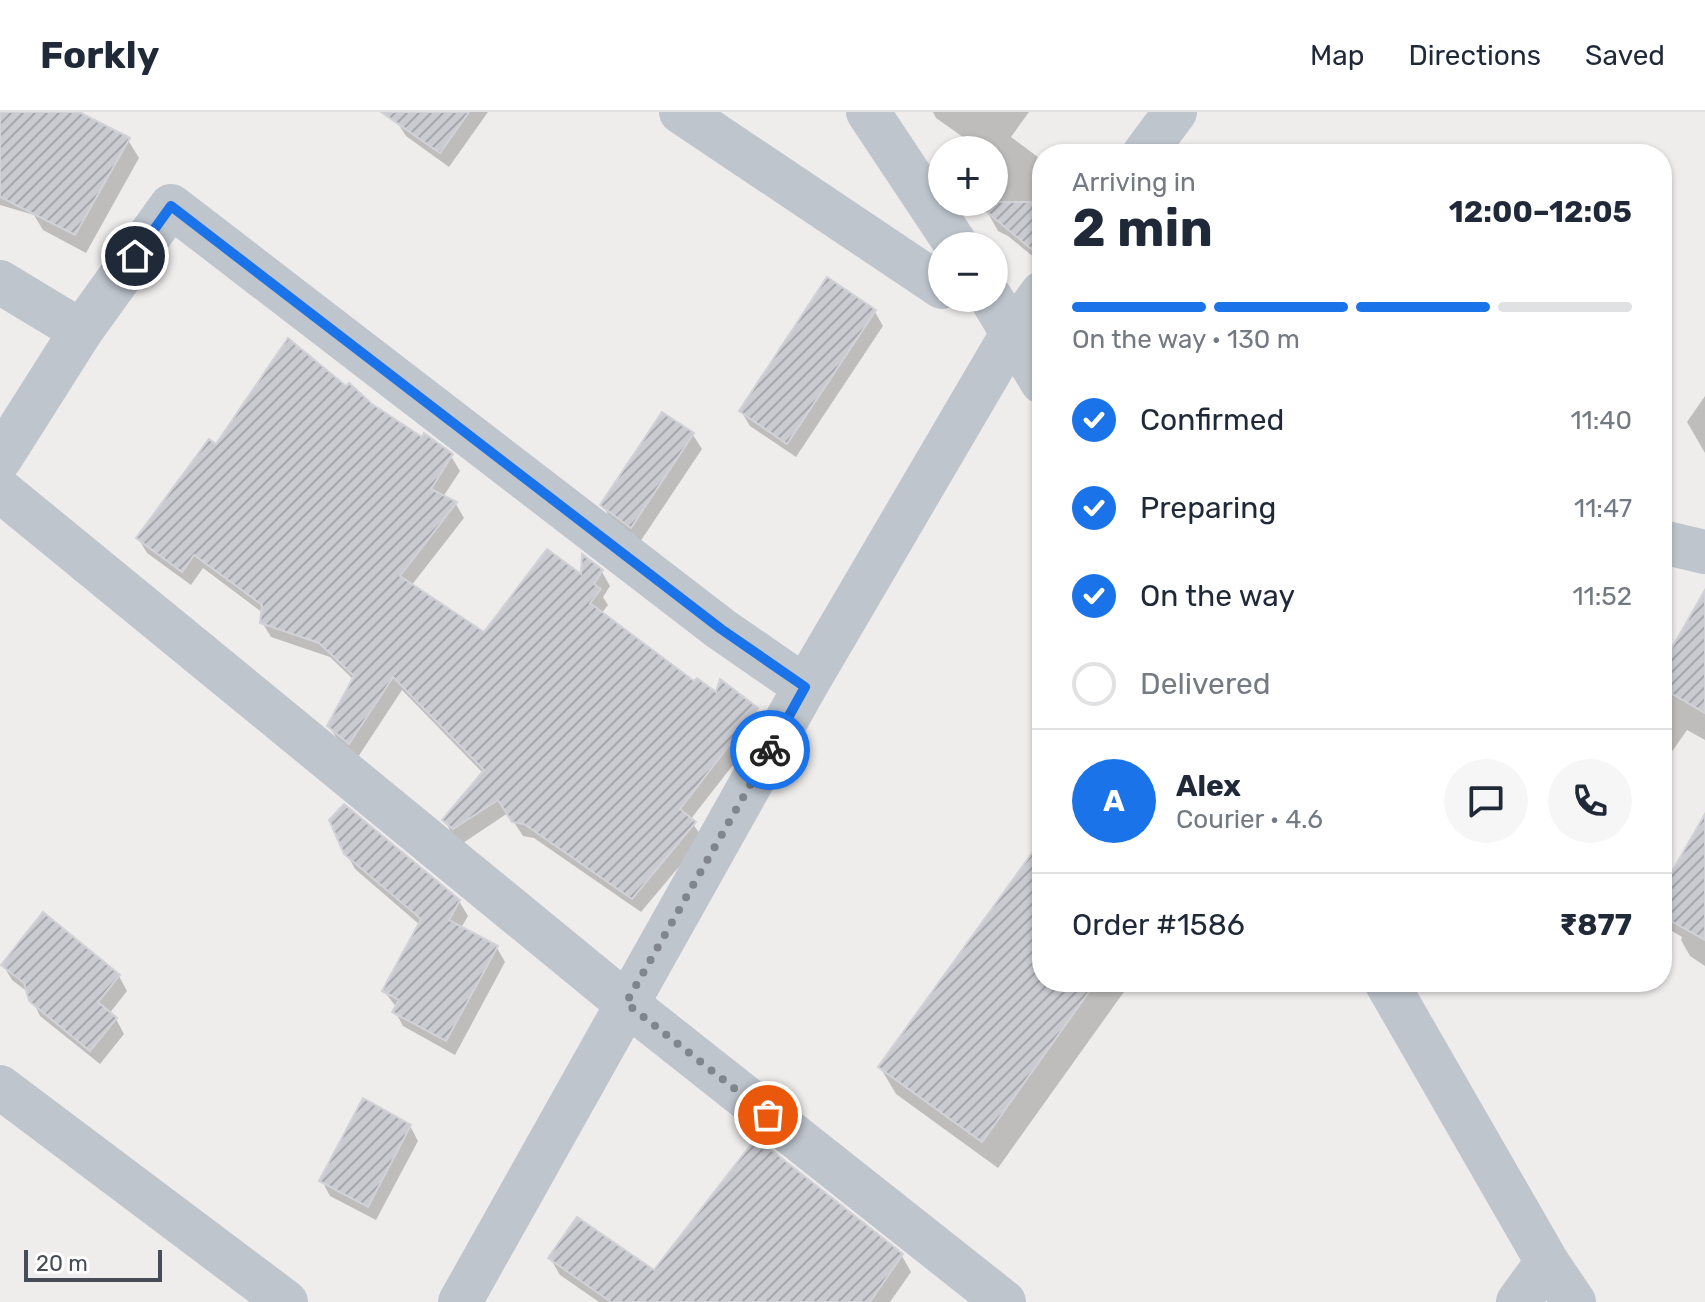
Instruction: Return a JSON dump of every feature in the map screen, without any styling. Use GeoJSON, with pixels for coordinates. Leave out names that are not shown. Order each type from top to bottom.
{"type":"FeatureCollection","features":[{"type":"Feature","properties":{"kind":"street"},"geometry":{"type":"LineString","coordinates":[[681,112],[928,278]]}},
{"type":"Feature","properties":{"kind":"street"},"geometry":{"type":"LineString","coordinates":[[868,112],[948,232]]}},
{"type":"Feature","properties":{"kind":"street"},"geometry":{"type":"LineString","coordinates":[[1151,144],[1175,112]]}},
{"type":"Feature","properties":{"kind":"street"},"geometry":{"type":"LineString","coordinates":[[0,459],[81,331],[171,206],[721,629],[805,687]]}},
{"type":"Feature","properties":{"kind":"street"},"geometry":{"type":"LineString","coordinates":[[0,282],[81,331]]}},
{"type":"Feature","properties":{"kind":"street"},"geometry":{"type":"LineString","coordinates":[[460,1302],[805,687],[1015,326],[1032,305]]}},
{"type":"Feature","properties":{"kind":"street"},"geometry":{"type":"LineString","coordinates":[[987,312],[1015,326],[1032,361]]}},
{"type":"Feature","properties":{"kind":"street"},"geometry":{"type":"LineString","coordinates":[[0,490],[626,1003],[1004,1302]]}},
{"type":"Feature","properties":{"kind":"street"},"geometry":{"type":"LineString","coordinates":[[1672,544],[1705,552]]}},
{"type":"Feature","properties":{"kind":"street"},"geometry":{"type":"LineString","coordinates":[[1392,992],[1547,1262],[1574,1302]]}},
{"type":"Feature","properties":{"kind":"street"},"geometry":{"type":"LineString","coordinates":[[0,1087],[286,1302]]}},
{"type":"Feature","properties":{"kind":"street"},"geometry":{"type":"LineString","coordinates":[[1518,1302],[1547,1262]]}},
{"type":"Feature","properties":{"kind":"building"},"geometry":{"type":"Polygon","coordinates":[[[0,112],[79,112],[130,138],[75,235],[0,197],[0,112]]]}},
{"type":"Feature","properties":{"kind":"building"},"geometry":{"type":"Polygon","coordinates":[[[381,112],[469,112],[440,153],[381,112]]]}},
{"type":"Feature","properties":{"kind":"building"},"geometry":{"type":"Polygon","coordinates":[[[1008,202],[1032,202],[1032,250],[992,216],[1008,216],[1008,202]]]}},
{"type":"Feature","properties":{"kind":"building"},"geometry":{"type":"Polygon","coordinates":[[[827,277],[876,310],[787,444],[739,411],[827,277]]]}},
{"type":"Feature","properties":{"kind":"building"},"geometry":{"type":"Polygon","coordinates":[[[288,338],[346,386],[349,383],[372,404],[422,437],[424,433],[453,454],[431,489],[457,502],[400,576],[484,632],[547,549],[581,574],[582,554],[603,570],[594,584],[601,589],[590,603],[694,681],[697,678],[716,692],[720,679],[758,708],[680,809],[696,822],[632,899],[524,824],[512,822],[498,800],[453,829],[442,820],[484,770],[393,677],[349,744],[327,726],[354,676],[319,643],[260,623],[262,605],[194,555],[182,572],[136,538],[209,439],[216,444],[288,338]]]}},
{"type":"Feature","properties":{"kind":"building"},"geometry":{"type":"Polygon","coordinates":[[[662,412],[694,433],[631,528],[600,505],[662,412]]]}},
{"type":"Feature","properties":{"kind":"building"},"geometry":{"type":"Polygon","coordinates":[[[1705,590],[1705,713],[1672,694],[1672,648],[1705,590]]]}},
{"type":"Feature","properties":{"kind":"building"},"geometry":{"type":"Polygon","coordinates":[[[344,804],[460,900],[449,920],[498,946],[446,1041],[392,1012],[399,1000],[382,991],[421,919],[344,854],[329,820],[344,804]]]}},
{"type":"Feature","properties":{"kind":"building"},"geometry":{"type":"Polygon","coordinates":[[[1705,814],[1705,940],[1672,922],[1672,872],[1705,814]]]}},
{"type":"Feature","properties":{"kind":"building"},"geometry":{"type":"Polygon","coordinates":[[[1032,853],[1032,992],[1089,992],[982,1142],[878,1067],[1032,853]]]}},
{"type":"Feature","properties":{"kind":"building"},"geometry":{"type":"Polygon","coordinates":[[[43,912],[120,975],[98,1002],[117,1018],[90,1051],[29,1001],[24,983],[1,965],[43,912]]]}},
{"type":"Feature","properties":{"kind":"building"},"geometry":{"type":"Polygon","coordinates":[[[363,1098],[411,1125],[368,1207],[319,1181],[363,1098]]]}},
{"type":"Feature","properties":{"kind":"building"},"geometry":{"type":"Polygon","coordinates":[[[756,1138],[903,1254],[870,1302],[611,1302],[548,1258],[577,1217],[654,1270],[756,1138]]]}},
{"type":"Feature","properties":{"kind":"way so far"},"geometry":{"type":"LineString","coordinates":[[768,1115],[626,1003],[770,750]]}},
{"type":"Feature","properties":{"kind":"route"},"geometry":{"type":"LineString","coordinates":[[135,256],[171,206],[721,629],[805,687],[770,750]]}}]}
